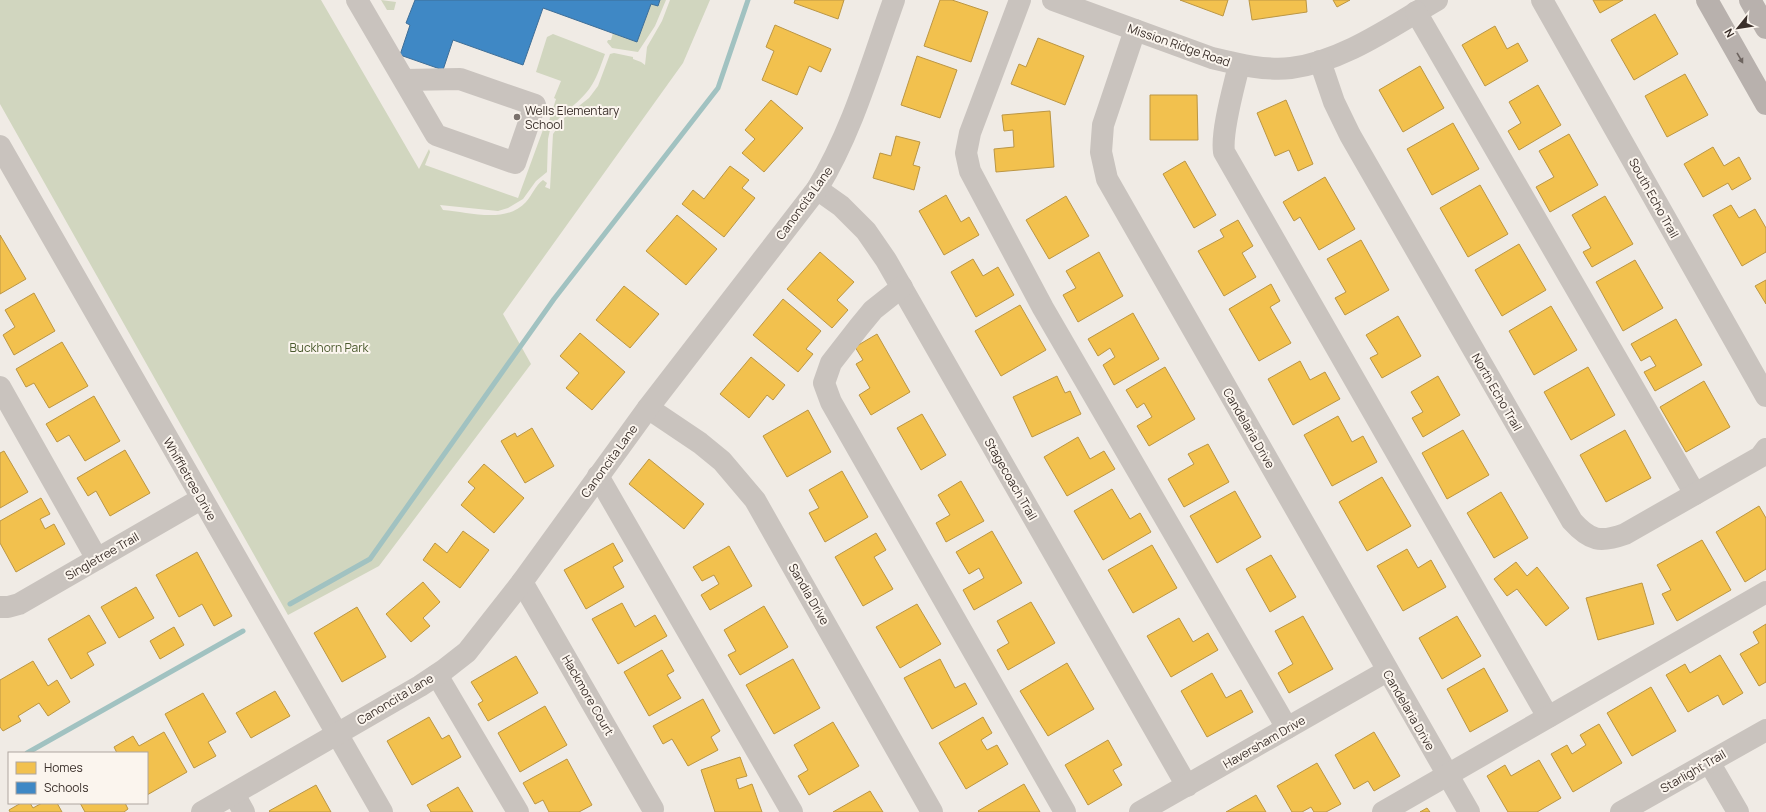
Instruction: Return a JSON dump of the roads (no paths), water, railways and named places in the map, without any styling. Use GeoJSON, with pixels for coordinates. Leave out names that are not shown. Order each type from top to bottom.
{"type":"FeatureCollection","features":[{"type":"Feature","properties":{"kind":"main road"},"geometry":{"type":"LineString","coordinates":[[1707,0],[1766,104]]}},
{"type":"Feature","properties":{"kind":"main road"},"geometry":{"type":"LineString","coordinates":[[1750,0],[1766,28]]}},
{"type":"Feature","properties":{"kind":"street"},"geometry":{"type":"LineString","coordinates":[[358,0],[404,80],[436,135],[515,163],[535,105],[460,79],[404,80]]}},
{"type":"Feature","properties":{"kind":"street","name":"Canoncita Lane"},"geometry":{"type":"LineString","coordinates":[[202,812],[239,803],[337,734],[437,675],[467,652],[522,582],[648,408],[817,189],[833,163],[847,131],[894,0]]}},
{"type":"Feature","properties":{"kind":"street"},"geometry":{"type":"LineString","coordinates":[[1020,0],[970,133],[966,154],[970,171],[1043,308],[1287,728]]}},
{"type":"Feature","properties":{"kind":"street","name":"Mission Ridge Road"},"geometry":{"type":"LineString","coordinates":[[1053,0],[1186,49],[1239,65],[1262,68],[1290,68],[1320,61],[1355,47],[1412,8],[1437,0]]}},
{"type":"Feature","properties":{"kind":"street","name":"South Echo Trail"},"geometry":{"type":"LineString","coordinates":[[1542,0],[1766,396]]}},
{"type":"Feature","properties":{"kind":"street"},"geometry":{"type":"LineString","coordinates":[[1412,8],[1695,494]]}},
{"type":"Feature","properties":{"kind":"street","name":"Candelaria Drive"},"geometry":{"type":"LineString","coordinates":[[1135,30],[1103,125],[1101,152],[1107,179],[1469,812]]}},
{"type":"Feature","properties":{"kind":"street","name":"North Echo Trail"},"geometry":{"type":"LineString","coordinates":[[1320,61],[1334,102],[1350,134],[1572,522],[1582,532],[1595,538],[1609,540],[1625,534],[1760,457],[1766,449]]}},
{"type":"Feature","properties":{"kind":"street"},"geometry":{"type":"LineString","coordinates":[[1239,65],[1225,130],[1223,143],[1224,152],[1548,717]]}},
{"type":"Feature","properties":{"kind":"street","name":"Whiffletree Drive"},"geometry":{"type":"LineString","coordinates":[[0,146],[382,812]]}},
{"type":"Feature","properties":{"kind":"street","name":"Stagecoach Trail"},"geometry":{"type":"LineString","coordinates":[[817,189],[841,206],[866,231],[886,260],[1187,786]]}},
{"type":"Feature","properties":{"kind":"street"},"geometry":{"type":"LineString","coordinates":[[902,287],[873,310],[859,327],[831,363],[824,383],[831,402],[1065,812]]}},
{"type":"Feature","properties":{"kind":"street"},"geometry":{"type":"LineString","coordinates":[[0,387],[97,559]]}},
{"type":"Feature","properties":{"kind":"street","name":"Sandia Drive"},"geometry":{"type":"LineString","coordinates":[[648,408],[700,443],[722,461],[756,500],[932,812]]}},
{"type":"Feature","properties":{"kind":"street"},"geometry":{"type":"LineString","coordinates":[[598,476],[792,812]]}},
{"type":"Feature","properties":{"kind":"street","name":"Singletree Trail"},"geometry":{"type":"LineString","coordinates":[[0,607],[8,607],[19,604],[201,498]]}},
{"type":"Feature","properties":{"kind":"street","name":"Hackmore Court"},"geometry":{"type":"LineString","coordinates":[[522,582],[653,809]]}},
{"type":"Feature","properties":{"kind":"street"},"geometry":{"type":"LineString","coordinates":[[1383,812],[1766,592]]}},
{"type":"Feature","properties":{"kind":"street","name":"Haversham Drive"},"geometry":{"type":"LineString","coordinates":[[1140,812],[1387,671]]}},
{"type":"Feature","properties":{"kind":"street"},"geometry":{"type":"LineString","coordinates":[[437,675],[518,812]]}},
{"type":"Feature","properties":{"kind":"street","name":"Starlight Trail"},"geometry":{"type":"LineString","coordinates":[[1621,812],[1766,730]]}},
{"type":"Feature","properties":{"kind":"street"},"geometry":{"type":"LineString","coordinates":[[1709,762],[1738,812]]}},
{"type":"Feature","properties":{"kind":"waterway"},"geometry":{"type":"LineString","coordinates":[[290,604],[370,559],[554,299],[718,88],[748,0]]}},
{"type":"Feature","properties":{"kind":"waterway"},"geometry":{"type":"LineString","coordinates":[[29,752],[243,631]]}},
{"type":"Feature","properties":{"kind":"place","name":"Wells Elementary School"},"geometry":{"type":"Point","coordinates":[517,117]}},
{"type":"Feature","properties":{"kind":"park label","name":"Buckhorn Park"},"geometry":{"type":"Point","coordinates":[329,347]}}]}
